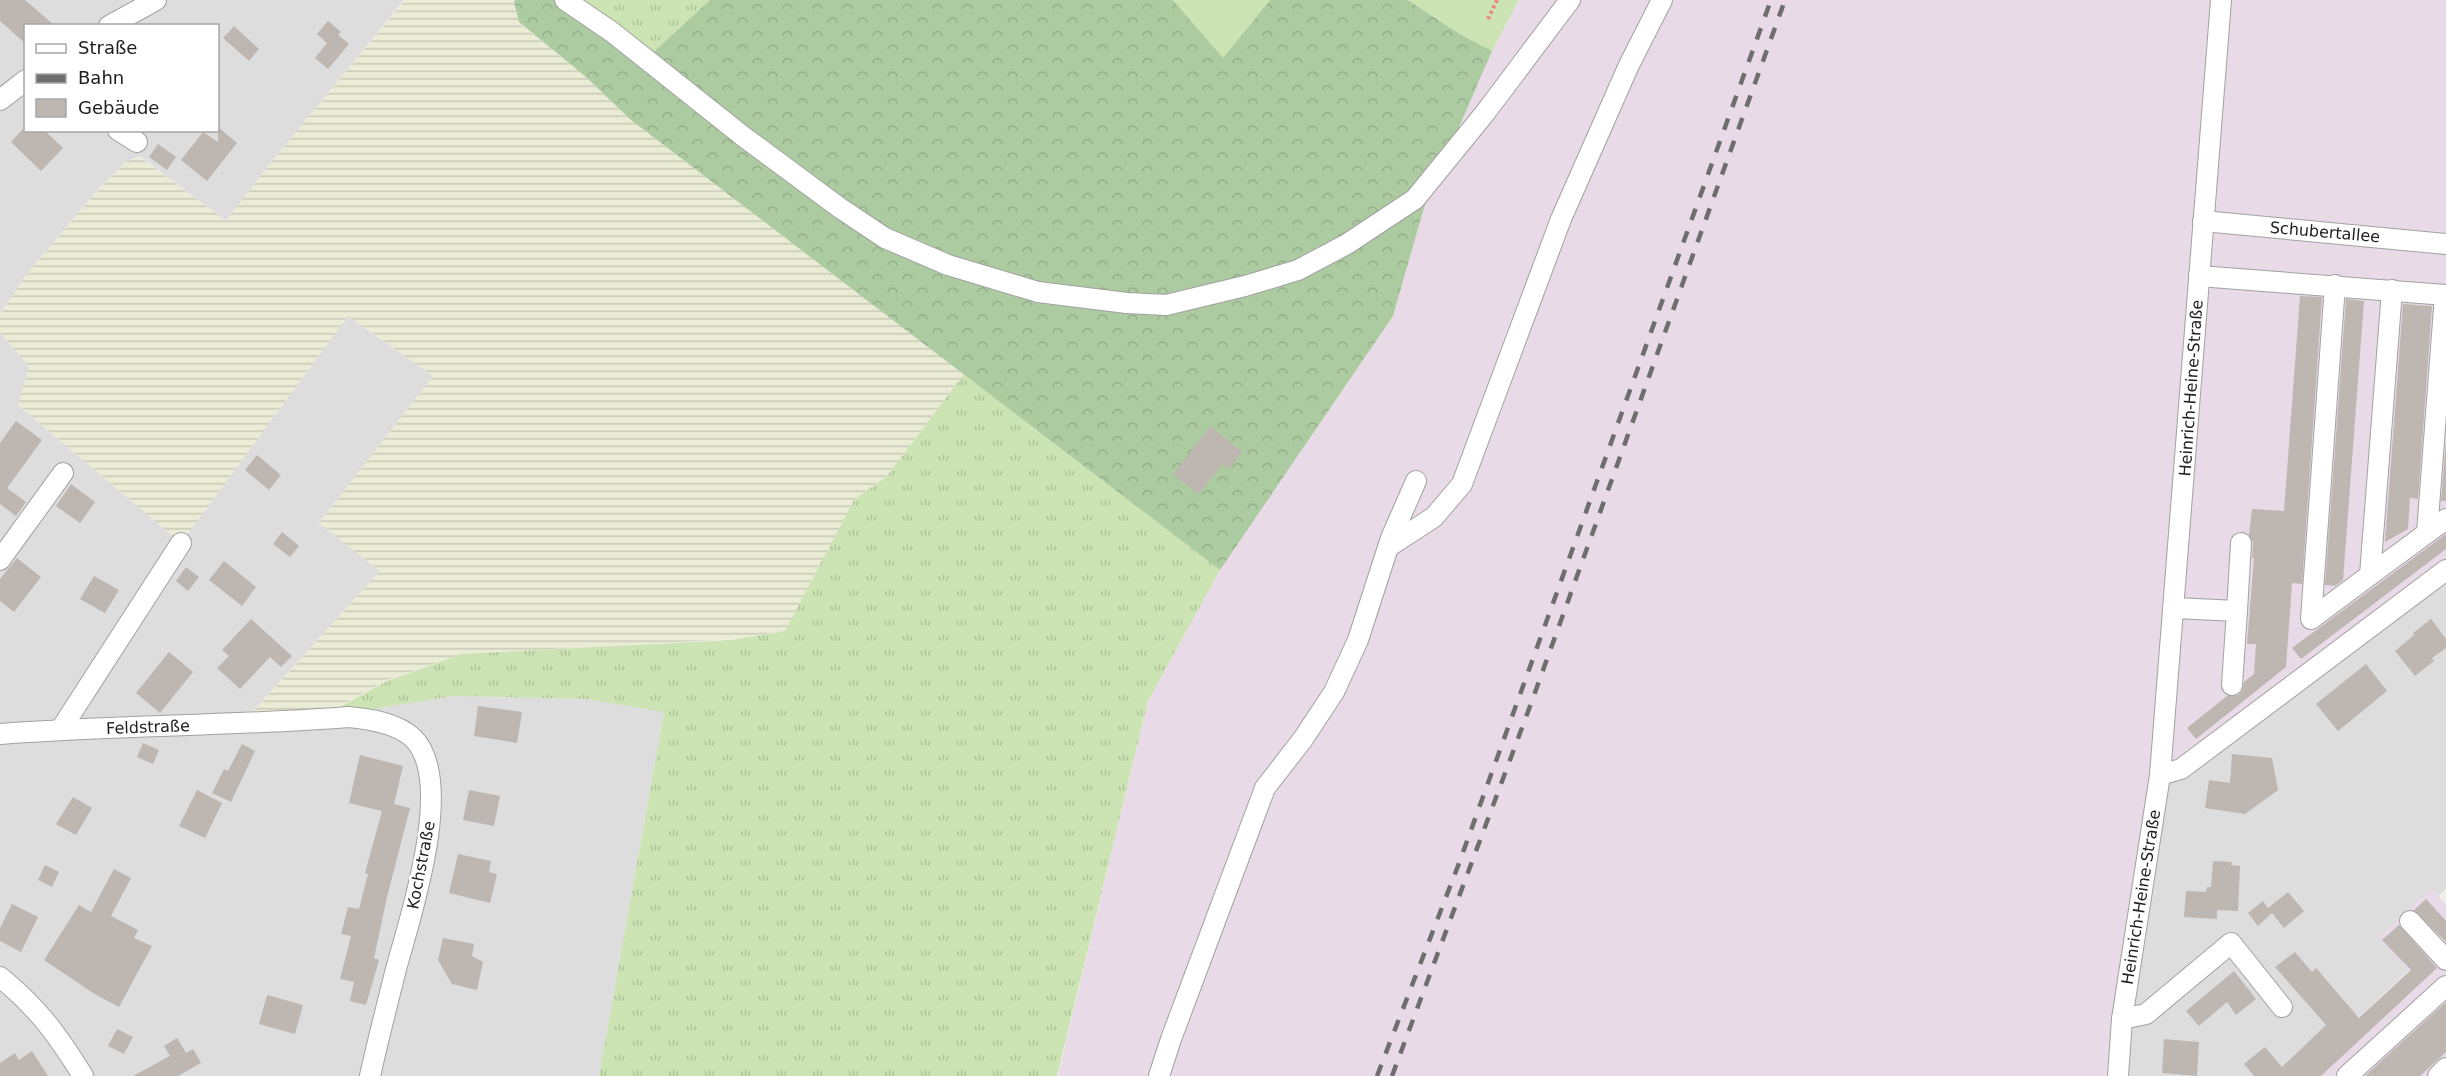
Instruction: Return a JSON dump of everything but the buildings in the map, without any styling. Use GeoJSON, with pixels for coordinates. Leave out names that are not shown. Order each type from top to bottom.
{"type":"FeatureCollection","features":[{"type":"Feature","properties":{"kind":"street"},"geometry":{"type":"LineString","coordinates":[[113,24],[156,0]]}},
{"type":"Feature","properties":{"kind":"street"},"geometry":{"type":"LineString","coordinates":[[565,0],[612,32],[744,137],[830,201],[885,238],[948,265],[1038,292],[1104,301],[1166,304],[1245,286],[1298,270],[1347,244],[1415,199],[1485,113],[1570,0]]}},
{"type":"Feature","properties":{"kind":"street"},"geometry":{"type":"LineString","coordinates":[[1388,548],[1434,517],[1462,484],[1561,219],[1629,65],[1662,0]]}},
{"type":"Feature","properties":{"kind":"street","name":"Heinrich-Heine-Straße"},"geometry":{"type":"LineString","coordinates":[[2118,1076],[2122,1019],[2160,775],[2175,608],[2221,0]]}},
{"type":"Feature","properties":{"kind":"street"},"geometry":{"type":"LineString","coordinates":[[0,100],[24,82]]}},
{"type":"Feature","properties":{"kind":"street"},"geometry":{"type":"LineString","coordinates":[[121,132],[137,142]]}},
{"type":"Feature","properties":{"kind":"street","name":"Schubertallee"},"geometry":{"type":"LineString","coordinates":[[2203,221],[2446,244]]}},
{"type":"Feature","properties":{"kind":"street"},"geometry":{"type":"LineString","coordinates":[[2199,276],[2446,295],[2427,533]]}},
{"type":"Feature","properties":{"kind":"street"},"geometry":{"type":"LineString","coordinates":[[2335,285],[2311,619],[2446,519]]}},
{"type":"Feature","properties":{"kind":"street"},"geometry":{"type":"LineString","coordinates":[[2370,575],[2392,290]]}},
{"type":"Feature","properties":{"kind":"street"},"geometry":{"type":"LineString","coordinates":[[0,560],[8,533],[63,473]]}},
{"type":"Feature","properties":{"kind":"street"},"geometry":{"type":"LineString","coordinates":[[1159,1076],[1265,788],[1303,739],[1334,692],[1358,640],[1388,548],[1416,481]]}},
{"type":"Feature","properties":{"kind":"street"},"geometry":{"type":"LineString","coordinates":[[61,729],[181,543]]}},
{"type":"Feature","properties":{"kind":"street"},"geometry":{"type":"LineString","coordinates":[[2232,685],[2241,543]]}},
{"type":"Feature","properties":{"kind":"street"},"geometry":{"type":"LineString","coordinates":[[2160,775],[2181,769],[2446,570]]}},
{"type":"Feature","properties":{"kind":"street"},"geometry":{"type":"LineString","coordinates":[[2175,608],[2237,611]]}},
{"type":"Feature","properties":{"kind":"street","name":"Kochstraße"},"geometry":{"type":"LineString","coordinates":[[296,721],[349,717],[364,718],[396,727],[414,739],[429,769],[431,814],[423,867],[370,1076]]}},
{"type":"Feature","properties":{"kind":"street","name":"Feldstraße"},"geometry":{"type":"LineString","coordinates":[[0,734],[61,729],[296,721]]}},
{"type":"Feature","properties":{"kind":"street"},"geometry":{"type":"LineString","coordinates":[[2410,921],[2446,960]]}},
{"type":"Feature","properties":{"kind":"street"},"geometry":{"type":"LineString","coordinates":[[2122,1019],[2146,1014],[2231,943],[2282,1006]]}},
{"type":"Feature","properties":{"kind":"street"},"geometry":{"type":"LineString","coordinates":[[0,977],[30,1002],[82,1076]]}},
{"type":"Feature","properties":{"kind":"street"},"geometry":{"type":"LineString","coordinates":[[2347,1076],[2446,986]]}},
{"type":"Feature","properties":{"kind":"street"},"geometry":{"type":"LineString","coordinates":[[2438,1076],[2446,1068]]}},
{"type":"Feature","properties":{"kind":"path"},"geometry":{"type":"LineString","coordinates":[[1488,19],[1497,0]]}},
{"type":"Feature","properties":{"kind":"shaded area"},"geometry":{"type":"Polygon","coordinates":[[[0,0],[404,0],[226,221],[140,156],[127,161],[99,188],[26,275],[0,314],[0,0]]]}},
{"type":"Feature","properties":{"kind":"shaded area"},"geometry":{"type":"Polygon","coordinates":[[[1519,0],[2446,0],[2446,570],[2160,775],[2117,1076],[1058,1076],[1148,701],[1220,570],[1393,316],[1424,208],[1492,51],[1519,0]]]}},
{"type":"Feature","properties":{"kind":"shaded area"},"geometry":{"type":"Polygon","coordinates":[[[348,316],[433,376],[319,523],[380,571],[242,723],[454,696],[587,699],[664,711],[599,1076],[0,1076],[0,332],[29,367],[18,405],[181,543],[348,316]]]}},
{"type":"Feature","properties":{"kind":"shaded area"},"geometry":{"type":"Polygon","coordinates":[[[2446,571],[2446,889],[2438,896],[2432,889],[2409,970],[2296,1076],[2120,1076],[2160,775],[2446,571]]]}},
{"type":"Feature","properties":{"kind":"shaded area"},"geometry":{"type":"Polygon","coordinates":[[[2432,889],[2446,905],[2446,1076],[2296,1076],[2409,971],[2378,937],[2432,889]]]}},
{"type":"Feature","properties":{"kind":"green space"},"geometry":{"type":"Polygon","coordinates":[[[405,0],[511,0],[514,2],[519,23],[586,77],[631,120],[964,374],[887,476],[854,500],[785,631],[732,639],[462,654],[387,680],[340,706],[296,721],[242,724],[380,571],[319,523],[433,376],[348,316],[181,543],[18,405],[29,367],[0,332],[0,315],[26,275],[100,188],[127,161],[140,157],[226,221],[269,165],[405,0]]]}},
{"type":"Feature","properties":{"kind":"green space"},"geometry":{"type":"Polygon","coordinates":[[[515,0],[565,0],[646,59],[710,0],[1173,0],[1223,57],[1270,0],[1408,0],[1460,34],[1492,51],[1424,208],[1393,316],[1220,570],[631,120],[586,77],[519,22],[515,0]]]}},
{"type":"Feature","properties":{"kind":"green space"},"geometry":{"type":"Polygon","coordinates":[[[565,0],[710,0],[646,59],[565,0]]]}},
{"type":"Feature","properties":{"kind":"green space"},"geometry":{"type":"Polygon","coordinates":[[[1173,0],[1270,0],[1223,58],[1173,0]]]}},
{"type":"Feature","properties":{"kind":"green space"},"geometry":{"type":"Polygon","coordinates":[[[1408,0],[1519,0],[1492,51],[1460,34],[1408,0]]]}},
{"type":"Feature","properties":{"kind":"green space"},"geometry":{"type":"Polygon","coordinates":[[[964,374],[1220,570],[1148,701],[1057,1076],[599,1076],[664,712],[587,699],[454,696],[297,721],[340,707],[387,681],[462,654],[732,640],[785,631],[854,500],[887,476],[964,374]]]}},
{"type":"Feature","properties":{"kind":"railway"},"geometry":{"type":"LineString","coordinates":[[1377,1076],[1458,866],[1771,0]]}},
{"type":"Feature","properties":{"kind":"railway"},"geometry":{"type":"LineString","coordinates":[[1392,1076],[1529,709],[1785,0]]}}]}
